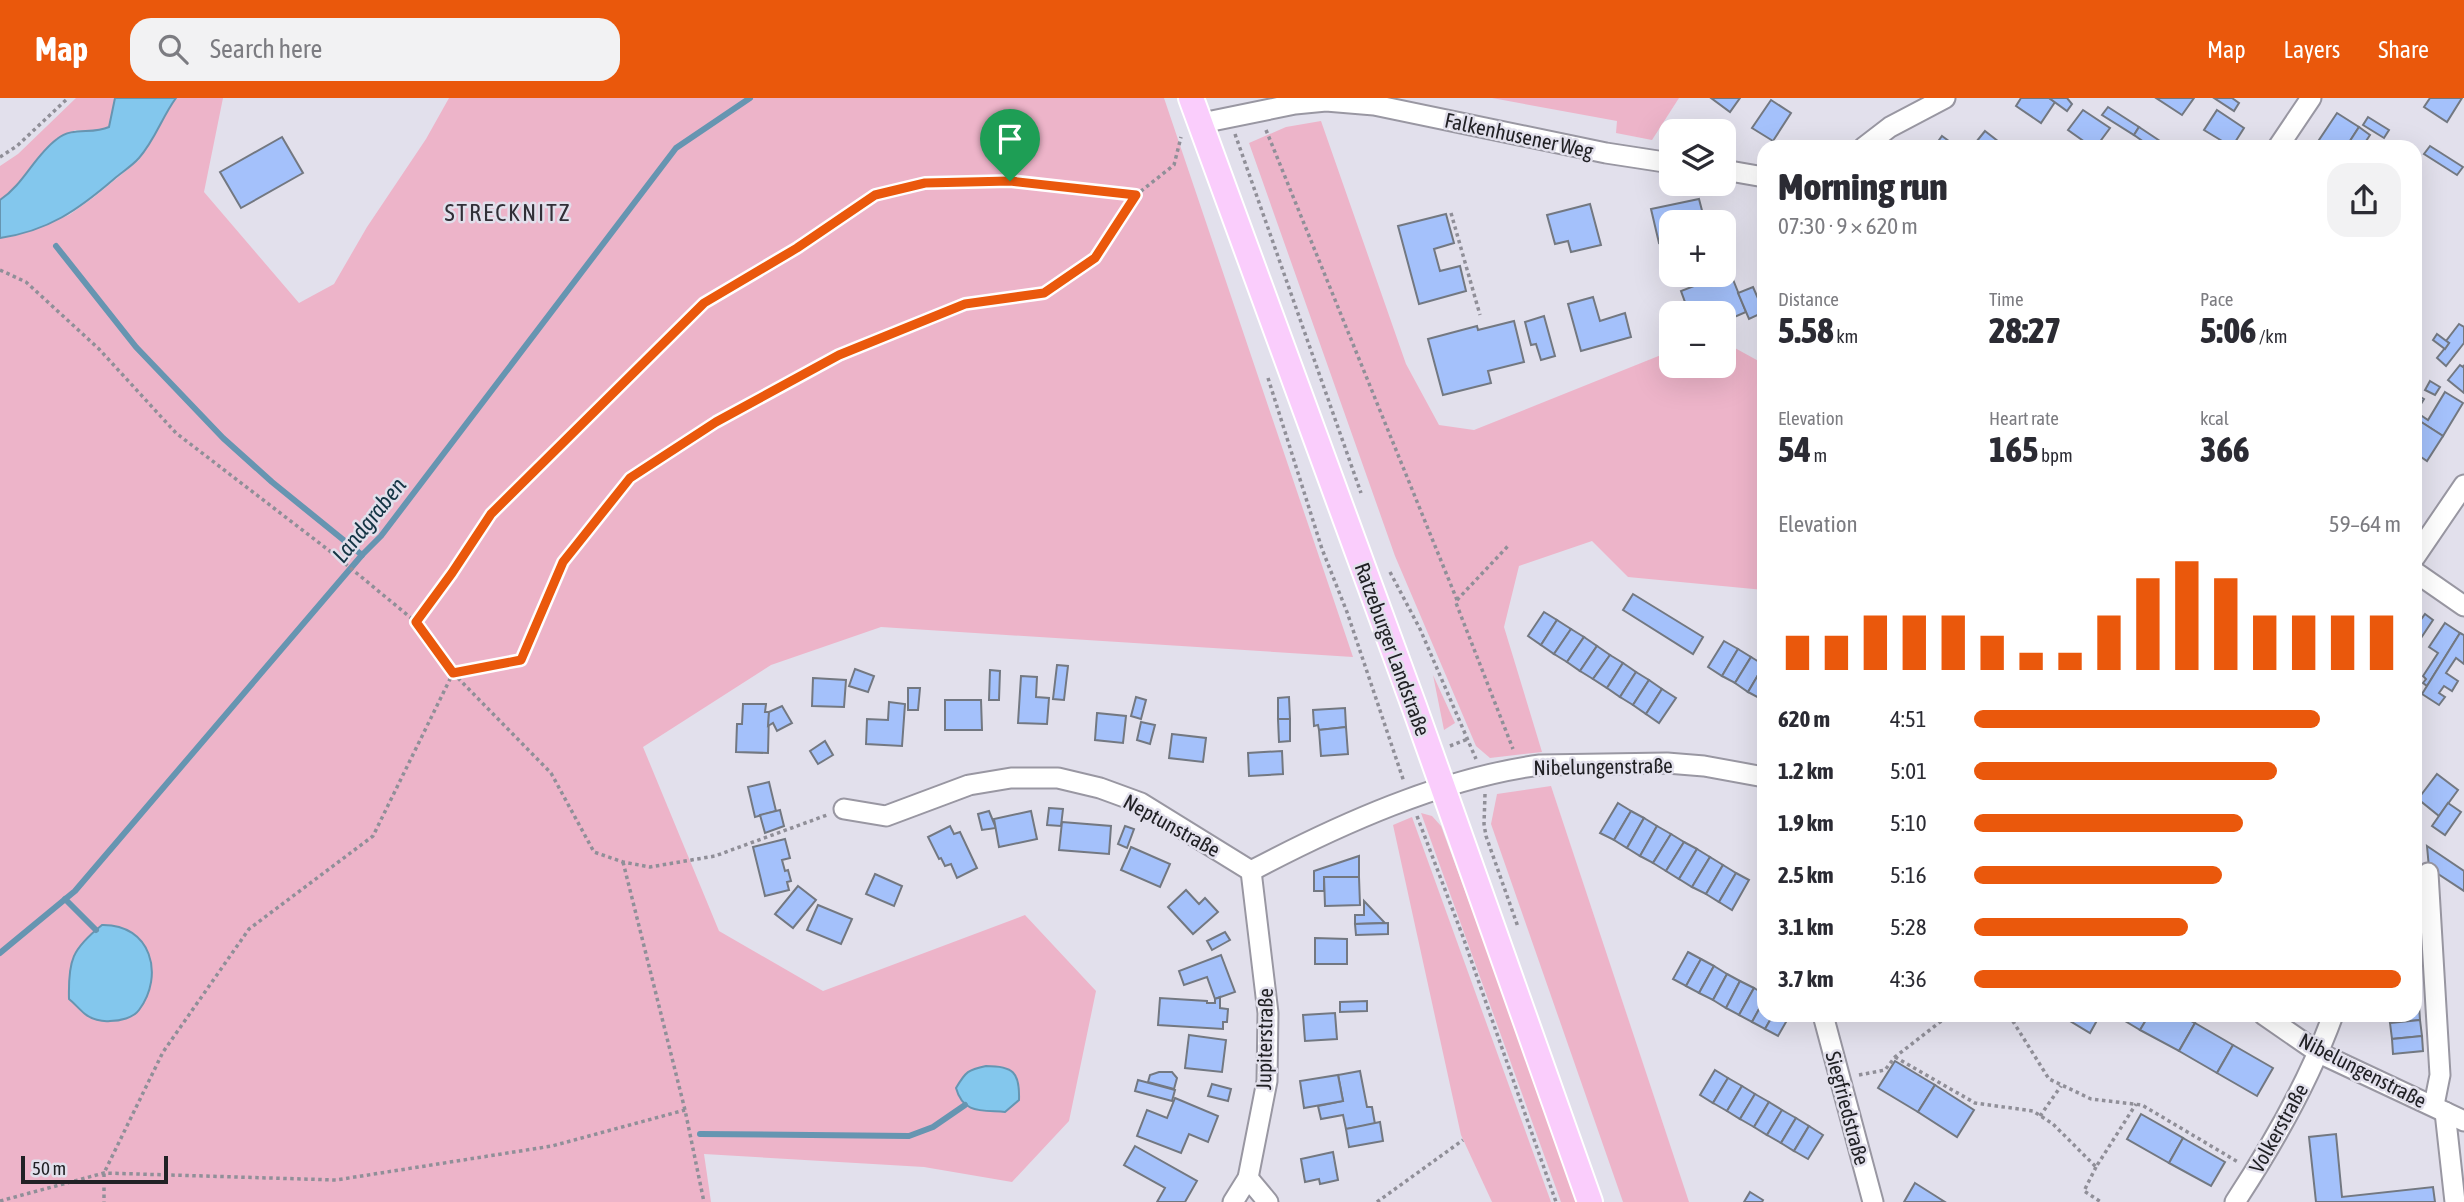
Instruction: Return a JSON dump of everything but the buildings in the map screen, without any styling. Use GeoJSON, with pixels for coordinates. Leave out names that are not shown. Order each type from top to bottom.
{"type":"FeatureCollection","features":[{"type":"Feature","properties":{"kind":"main road","name":"Ratzeburger Landstraße"},"geometry":{"type":"LineString","coordinates":[[1191,98],[1191,129],[1248,256],[1443,786],[1590,1202]]}},
{"type":"Feature","properties":{"kind":"street"},"geometry":{"type":"LineString","coordinates":[[1873,140],[1891,127],[1945,98]]}},
{"type":"Feature","properties":{"kind":"street"},"geometry":{"type":"LineString","coordinates":[[2283,140],[2311,98]]}},
{"type":"Feature","properties":{"kind":"street","name":"Falkenhusener Weg"},"geometry":{"type":"LineString","coordinates":[[1191,129],[1258,110],[1326,101],[1374,105],[1606,153],[1659,161]]}},
{"type":"Feature","properties":{"kind":"street"},"geometry":{"type":"LineString","coordinates":[[1736,172],[1757,176]]}},
{"type":"Feature","properties":{"kind":"street"},"geometry":{"type":"LineString","coordinates":[[2422,547],[2464,485]]}},
{"type":"Feature","properties":{"kind":"street"},"geometry":{"type":"LineString","coordinates":[[2422,577],[2464,606]]}},
{"type":"Feature","properties":{"kind":"street","name":"Nibelungenstraße"},"geometry":{"type":"LineString","coordinates":[[1443,786],[1540,765],[1667,763],[1704,766],[1757,776]]}},
{"type":"Feature","properties":{"kind":"street","name":"Neptunstraße"},"geometry":{"type":"LineString","coordinates":[[844,809],[886,816],[969,785],[1011,778],[1058,778],[1100,788],[1141,803],[1251,871]]}},
{"type":"Feature","properties":{"kind":"street"},"geometry":{"type":"LineString","coordinates":[[1251,871],[1304,843],[1443,786]]}},
{"type":"Feature","properties":{"kind":"street","name":"Jupiterstraße"},"geometry":{"type":"LineString","coordinates":[[1234,1202],[1248,1178],[1267,1080],[1268,1013],[1251,871]]}},
{"type":"Feature","properties":{"kind":"street"},"geometry":{"type":"LineString","coordinates":[[2428,873],[2440,1075],[2439,1108],[2455,1202]]}},
{"type":"Feature","properties":{"kind":"street","name":"Siegfriedstraße"},"geometry":{"type":"LineString","coordinates":[[1825,1022],[1873,1202]]}},
{"type":"Feature","properties":{"kind":"street","name":"Nibelungenstraße"},"geometry":{"type":"LineString","coordinates":[[2274,1022],[2319,1053],[2464,1121]]}},
{"type":"Feature","properties":{"kind":"street","name":"Volkerstraße"},"geometry":{"type":"LineString","coordinates":[[2235,1202],[2255,1171],[2319,1053],[2330,1022]]}},
{"type":"Feature","properties":{"kind":"street"},"geometry":{"type":"LineString","coordinates":[[1248,1178],[1268,1202]]}},
{"type":"Feature","properties":{"kind":"path"},"geometry":{"type":"LineString","coordinates":[[0,157],[17,146],[68,98]]}},
{"type":"Feature","properties":{"kind":"path"},"geometry":{"type":"LineString","coordinates":[[1258,110],[1457,600],[1521,768]]}},
{"type":"Feature","properties":{"kind":"path"},"geometry":{"type":"LineString","coordinates":[[1229,117],[1363,496]]}},
{"type":"Feature","properties":{"kind":"path"},"geometry":{"type":"LineString","coordinates":[[1186,146],[1191,129]]}},
{"type":"Feature","properties":{"kind":"path"},"geometry":{"type":"LineString","coordinates":[[453,673],[521,660],[563,562],[630,478],[716,422],[839,355],[965,304],[1044,293],[1095,258],[1136,195],[1174,165],[1191,129]]}},
{"type":"Feature","properties":{"kind":"path"},"geometry":{"type":"LineString","coordinates":[[416,622],[491,514],[704,303],[797,248],[875,195],[925,183],[1010,181],[1136,195]]}},
{"type":"Feature","properties":{"kind":"path"},"geometry":{"type":"LineString","coordinates":[[1451,213],[1480,315]]}},
{"type":"Feature","properties":{"kind":"path"},"geometry":{"type":"LineString","coordinates":[[0,270],[26,282],[99,349],[176,433],[331,552],[416,622],[453,673],[551,773],[594,852],[622,862],[650,867],[715,856],[844,809]]}},
{"type":"Feature","properties":{"kind":"path"},"geometry":{"type":"LineString","coordinates":[[1267,374],[1362,660],[1556,1202]]}},
{"type":"Feature","properties":{"kind":"path"},"geometry":{"type":"LineString","coordinates":[[1457,600],[1508,546]]}},
{"type":"Feature","properties":{"kind":"path"},"geometry":{"type":"LineString","coordinates":[[1386,562],[1420,629],[1465,731],[1485,791],[1486,836],[1519,931]]}},
{"type":"Feature","properties":{"kind":"path"},"geometry":{"type":"LineString","coordinates":[[104,1202],[104,1173],[163,1052],[248,929],[373,836],[453,673]]}},
{"type":"Feature","properties":{"kind":"path"},"geometry":{"type":"LineString","coordinates":[[622,862],[685,1110],[705,1202]]}},
{"type":"Feature","properties":{"kind":"path"},"geometry":{"type":"LineString","coordinates":[[1840,1079],[1885,1070],[1895,1057],[1940,1022]]}},
{"type":"Feature","properties":{"kind":"path"},"geometry":{"type":"LineString","coordinates":[[2013,1022],[2049,1079],[2091,1098],[2142,1105],[2255,1171]]}},
{"type":"Feature","properties":{"kind":"path"},"geometry":{"type":"LineString","coordinates":[[1895,1057],[1975,1104],[2033,1111],[2053,1124],[2096,1167]]}},
{"type":"Feature","properties":{"kind":"path"},"geometry":{"type":"LineString","coordinates":[[2040,1116],[2061,1085]]}},
{"type":"Feature","properties":{"kind":"path"},"geometry":{"type":"LineString","coordinates":[[2101,1202],[2084,1191],[2136,1104]]}},
{"type":"Feature","properties":{"kind":"path"},"geometry":{"type":"LineString","coordinates":[[0,1201],[104,1173],[336,1180],[552,1146],[685,1110]]}},
{"type":"Feature","properties":{"kind":"path"},"geometry":{"type":"LineString","coordinates":[[1377,1202],[1463,1140]]}},
{"type":"Feature","properties":{"kind":"shaded area"},"geometry":{"type":"Polygon","coordinates":[[[76,98],[115,98],[109,127],[97,132],[75,130],[40,156],[12,192],[0,200],[0,166],[18,154],[76,98]]]}},
{"type":"Feature","properties":{"kind":"shaded area"},"geometry":{"type":"Polygon","coordinates":[[[176,98],[223,98],[204,192],[299,303],[334,284],[449,98],[1164,98],[1353,657],[881,627],[771,665],[643,747],[719,931],[823,991],[1025,915],[1096,991],[1069,1121],[1012,1182],[924,1167],[704,1154],[711,1202],[0,1202],[0,238],[18,235],[69,215],[94,197],[139,160],[176,98]]]}},
{"type":"Feature","properties":{"kind":"shaded area"},"geometry":{"type":"Polygon","coordinates":[[[1492,98],[1679,98],[1666,119],[1659,119],[1659,129],[1652,140],[1616,133],[1617,121],[1492,98]]]}},
{"type":"Feature","properties":{"kind":"shaded area"},"geometry":{"type":"Polygon","coordinates":[[[1321,121],[1406,364],[1439,425],[1474,430],[1659,356],[1659,378],[1736,378],[1736,349],[1757,360],[1757,589],[1628,577],[1592,541],[1519,566],[1504,627],[1542,752],[1490,758],[1476,746],[1395,556],[1249,143],[1286,127],[1321,121]]]}},
{"type":"Feature","properties":{"kind":"shaded area"},"geometry":{"type":"Polygon","coordinates":[[[1433,675],[1455,723],[1444,730],[1433,675]]]}},
{"type":"Feature","properties":{"kind":"shaded area"},"geometry":{"type":"Polygon","coordinates":[[[1551,786],[1689,1202],[1623,1202],[1491,824],[1497,794],[1551,786]]]}},
{"type":"Feature","properties":{"kind":"shaded area"},"geometry":{"type":"Polygon","coordinates":[[[1421,813],[1432,816],[1441,826],[1580,1202],[1561,1202],[1421,813]]]}},
{"type":"Feature","properties":{"kind":"shaded area"},"geometry":{"type":"Polygon","coordinates":[[[1412,817],[1551,1202],[1492,1202],[1461,1135],[1393,825],[1412,817]]]}},
{"type":"Feature","properties":{"kind":"water"},"geometry":{"type":"Polygon","coordinates":[[[115,98],[176,98],[139,158],[101,190],[48,224],[0,238],[0,200],[16,186],[42,153],[57,139],[69,133],[109,127],[115,98]]]}},
{"type":"Feature","properties":{"kind":"water"},"geometry":{"type":"Polygon","coordinates":[[[102,925],[119,927],[132,933],[142,942],[152,967],[147,996],[139,1010],[130,1017],[118,1020],[104,1021],[90,1017],[69,999],[74,956],[84,941],[102,925]]]}},
{"type":"Feature","properties":{"kind":"water"},"geometry":{"type":"Polygon","coordinates":[[[986,1066],[1009,1069],[1016,1077],[1019,1100],[1005,1112],[974,1109],[959,1096],[956,1088],[965,1075],[971,1070],[986,1066]]]}},
{"type":"Feature","properties":{"kind":"waterway","name":"Landgraben"},"geometry":{"type":"LineString","coordinates":[[0,953],[75,891],[381,536],[676,148],[750,98]]}},
{"type":"Feature","properties":{"kind":"waterway"},"geometry":{"type":"LineString","coordinates":[[56,246],[136,347],[223,438],[272,482],[362,555]]}},
{"type":"Feature","properties":{"kind":"waterway"},"geometry":{"type":"LineString","coordinates":[[65,899],[96,930]]}},
{"type":"Feature","properties":{"kind":"waterway"},"geometry":{"type":"LineString","coordinates":[[700,1134],[909,1136],[933,1127],[965,1105]]}},
{"type":"Feature","properties":{"kind":"district","name":"STRECKNITZ"},"geometry":{"type":"Point","coordinates":[508,212]}},
{"type":"Feature","properties":{"kind":"route"},"geometry":{"type":"LineString","coordinates":[[1010,181],[1136,195],[1095,258],[1044,293],[965,304],[839,355],[716,422],[630,478],[563,562],[521,660],[453,673],[416,622],[491,514],[704,303],[797,248],[875,195],[925,183],[1010,181]]}}]}
